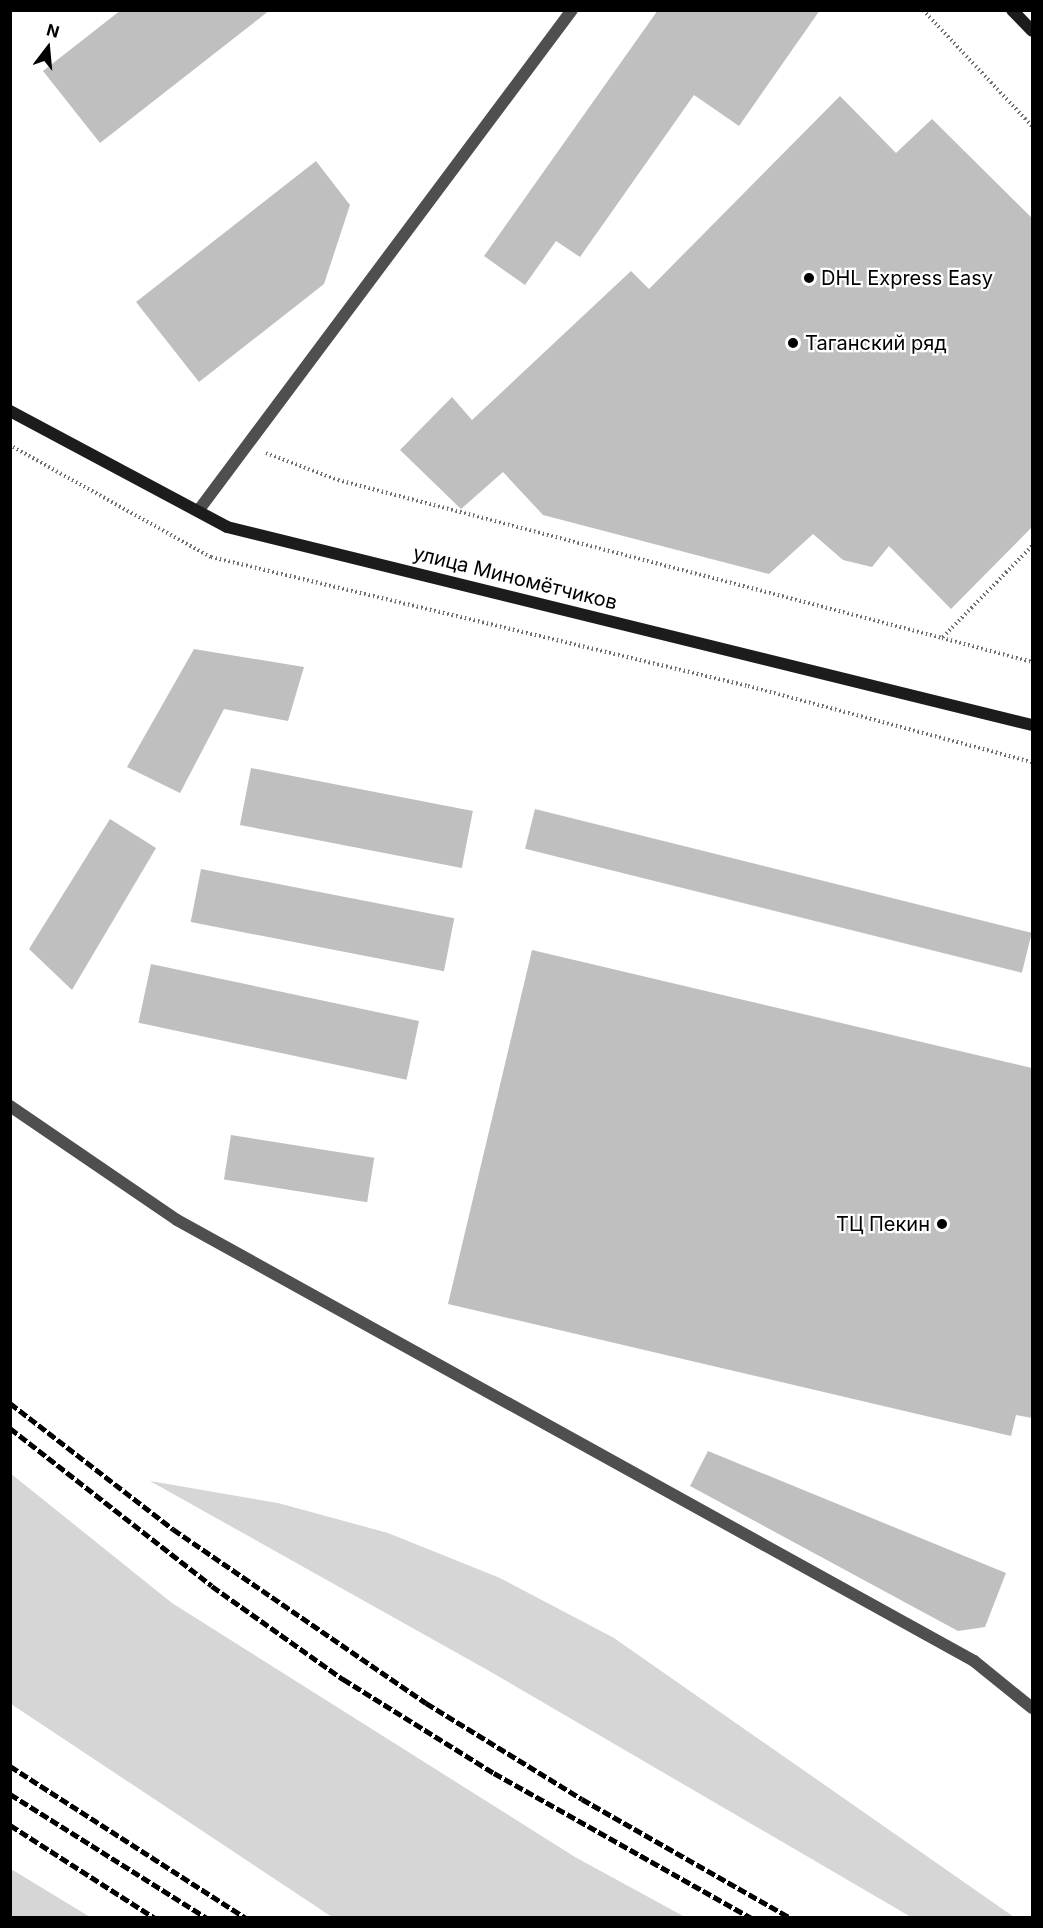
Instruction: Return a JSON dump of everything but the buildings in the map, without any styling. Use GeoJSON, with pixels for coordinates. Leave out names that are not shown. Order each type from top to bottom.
{"type":"FeatureCollection","features":[{"type":"Feature","properties":{"kind":"street"},"geometry":{"type":"LineString","coordinates":[[1012,10],[1032,32]]}},
{"type":"Feature","properties":{"kind":"street","name":"улица Миномётчиков"},"geometry":{"type":"LineString","coordinates":[[10,411],[227,527],[1032,725]]}},
{"type":"Feature","properties":{"kind":"lane"},"geometry":{"type":"LineString","coordinates":[[198,512],[572,10]]}},
{"type":"Feature","properties":{"kind":"lane"},"geometry":{"type":"LineString","coordinates":[[10,1106],[177,1220],[974,1661],[1032,1708]]}},
{"type":"Feature","properties":{"kind":"path"},"geometry":{"type":"LineString","coordinates":[[923,10],[1032,126]]}},
{"type":"Feature","properties":{"kind":"path"},"geometry":{"type":"LineString","coordinates":[[13,447],[210,557],[748,686],[1032,762]]}},
{"type":"Feature","properties":{"kind":"path"},"geometry":{"type":"LineString","coordinates":[[248,447],[338,480],[1032,662]]}},
{"type":"Feature","properties":{"kind":"path"},"geometry":{"type":"LineString","coordinates":[[942,638],[1032,546]]}},
{"type":"Feature","properties":{"kind":"shaded area"},"geometry":{"type":"Polygon","coordinates":[[[10,1473],[172,1603],[575,1857],[685,1917],[332,1917],[11,1704],[10,1473]]]}},
{"type":"Feature","properties":{"kind":"shaded area"},"geometry":{"type":"Polygon","coordinates":[[[150,1481],[278,1503],[388,1533],[500,1578],[614,1638],[1014,1917],[911,1917],[491,1672],[150,1481]]]}},
{"type":"Feature","properties":{"kind":"shaded area"},"geometry":{"type":"Polygon","coordinates":[[[11,1869],[90,1917],[11,1917],[11,1869]]]}},
{"type":"Feature","properties":{"kind":"railway"},"geometry":{"type":"LineString","coordinates":[[10,1403],[173,1529],[426,1703],[582,1799],[791,1918]]}},
{"type":"Feature","properties":{"kind":"railway"},"geometry":{"type":"LineString","coordinates":[[10,1428],[212,1586],[343,1679],[494,1773],[751,1918]]}},
{"type":"Feature","properties":{"kind":"railway"},"geometry":{"type":"LineString","coordinates":[[10,1766],[246,1918]]}},
{"type":"Feature","properties":{"kind":"railway"},"geometry":{"type":"LineString","coordinates":[[10,1794],[207,1918]]}},
{"type":"Feature","properties":{"kind":"railway"},"geometry":{"type":"LineString","coordinates":[[10,1825],[155,1918]]}},
{"type":"Feature","properties":{"kind":"place","name":"DHL Express Easy"},"geometry":{"type":"Point","coordinates":[809,278]}},
{"type":"Feature","properties":{"kind":"place","name":"Таганский ряд"},"geometry":{"type":"Point","coordinates":[793,343]}},
{"type":"Feature","properties":{"kind":"place","name":"ТЦ Пекин"},"geometry":{"type":"Point","coordinates":[942,1224]}}]}
